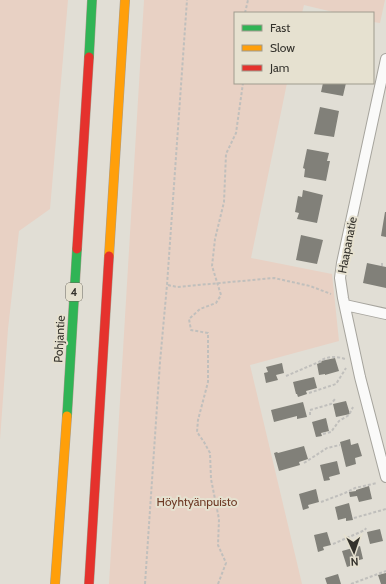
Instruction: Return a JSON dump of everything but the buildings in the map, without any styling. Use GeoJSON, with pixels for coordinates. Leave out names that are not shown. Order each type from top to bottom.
{"type":"FeatureCollection","features":[{"type":"Feature","properties":{"kind":"highway","name":"Pohjantie"},"geometry":{"type":"LineString","coordinates":[[55,584],[92,0]]}},
{"type":"Feature","properties":{"kind":"highway"},"geometry":{"type":"LineString","coordinates":[[89,584],[125,0]]}},
{"type":"Feature","properties":{"kind":"street","name":"Haapanatie"},"geometry":{"type":"LineString","coordinates":[[382,480],[340,278],[386,59]]}},
{"type":"Feature","properties":{"kind":"street"},"geometry":{"type":"LineString","coordinates":[[344,302],[386,314]]}},
{"type":"Feature","properties":{"kind":"path"},"geometry":{"type":"LineString","coordinates":[[145,584],[159,370],[167,284],[187,0]]}},
{"type":"Feature","properties":{"kind":"path"},"geometry":{"type":"LineString","coordinates":[[245,12],[248,0]]}},
{"type":"Feature","properties":{"kind":"path"},"geometry":{"type":"LineString","coordinates":[[218,584],[226,563],[218,545],[219,519],[212,479],[210,453],[197,432],[198,420],[208,382],[208,334],[191,330],[188,319],[200,309],[216,303],[221,295],[212,266],[215,239],[224,202],[226,154],[236,133],[243,84]]}},
{"type":"Feature","properties":{"kind":"path"},"geometry":{"type":"LineString","coordinates":[[167,284],[177,286],[274,278],[310,286],[344,302]]}},
{"type":"Feature","properties":{"kind":"path"},"geometry":{"type":"LineString","coordinates":[[286,376],[322,360],[337,356],[352,361]]}},
{"type":"Feature","properties":{"kind":"path"},"geometry":{"type":"LineString","coordinates":[[309,393],[336,384],[348,367]]}},
{"type":"Feature","properties":{"kind":"path"},"geometry":{"type":"LineString","coordinates":[[310,415],[310,410],[331,404],[335,399]]}},
{"type":"Feature","properties":{"kind":"path"},"geometry":{"type":"LineString","coordinates":[[323,434],[331,432],[339,421],[349,415],[353,407]]}},
{"type":"Feature","properties":{"kind":"path"},"geometry":{"type":"LineString","coordinates":[[304,463],[327,448],[340,445]]}},
{"type":"Feature","properties":{"kind":"path"},"geometry":{"type":"LineString","coordinates":[[321,502],[355,488],[382,480]]}},
{"type":"Feature","properties":{"kind":"path"},"geometry":{"type":"LineString","coordinates":[[354,518],[386,509]]}},
{"type":"Feature","properties":{"kind":"path"},"geometry":{"type":"LineString","coordinates":[[333,544],[365,530],[366,528]]}},
{"type":"Feature","properties":{"kind":"path"},"geometry":{"type":"LineString","coordinates":[[351,584],[386,572]]}},
{"type":"Feature","properties":{"kind":"green space"},"geometry":{"type":"Polygon","coordinates":[[[0,0],[68,0],[50,209],[19,231],[8,329],[0,440],[0,0]]]}},
{"type":"Feature","properties":{"kind":"green space","name":"Höyhtyänpuisto"},"geometry":{"type":"Polygon","coordinates":[[[144,0],[385,0],[380,23],[374,22],[374,12],[333,12],[304,5],[302,12],[234,12],[234,84],[287,84],[251,258],[332,274],[339,341],[250,365],[302,584],[109,584],[144,0]]]}},
{"type":"Feature","properties":{"kind":"traffic: fast"},"geometry":{"type":"LineString","coordinates":[[89,57],[92,0]]}},
{"type":"Feature","properties":{"kind":"traffic: fast"},"geometry":{"type":"LineString","coordinates":[[67,416],[77,249]]}},
{"type":"Feature","properties":{"kind":"traffic: slow"},"geometry":{"type":"LineString","coordinates":[[109,256],[125,0]]}},
{"type":"Feature","properties":{"kind":"traffic: slow"},"geometry":{"type":"LineString","coordinates":[[55,584],[67,416]]}},
{"type":"Feature","properties":{"kind":"traffic: jam"},"geometry":{"type":"LineString","coordinates":[[77,249],[89,57]]}},
{"type":"Feature","properties":{"kind":"traffic: jam"},"geometry":{"type":"LineString","coordinates":[[89,584],[109,256]]}}]}
